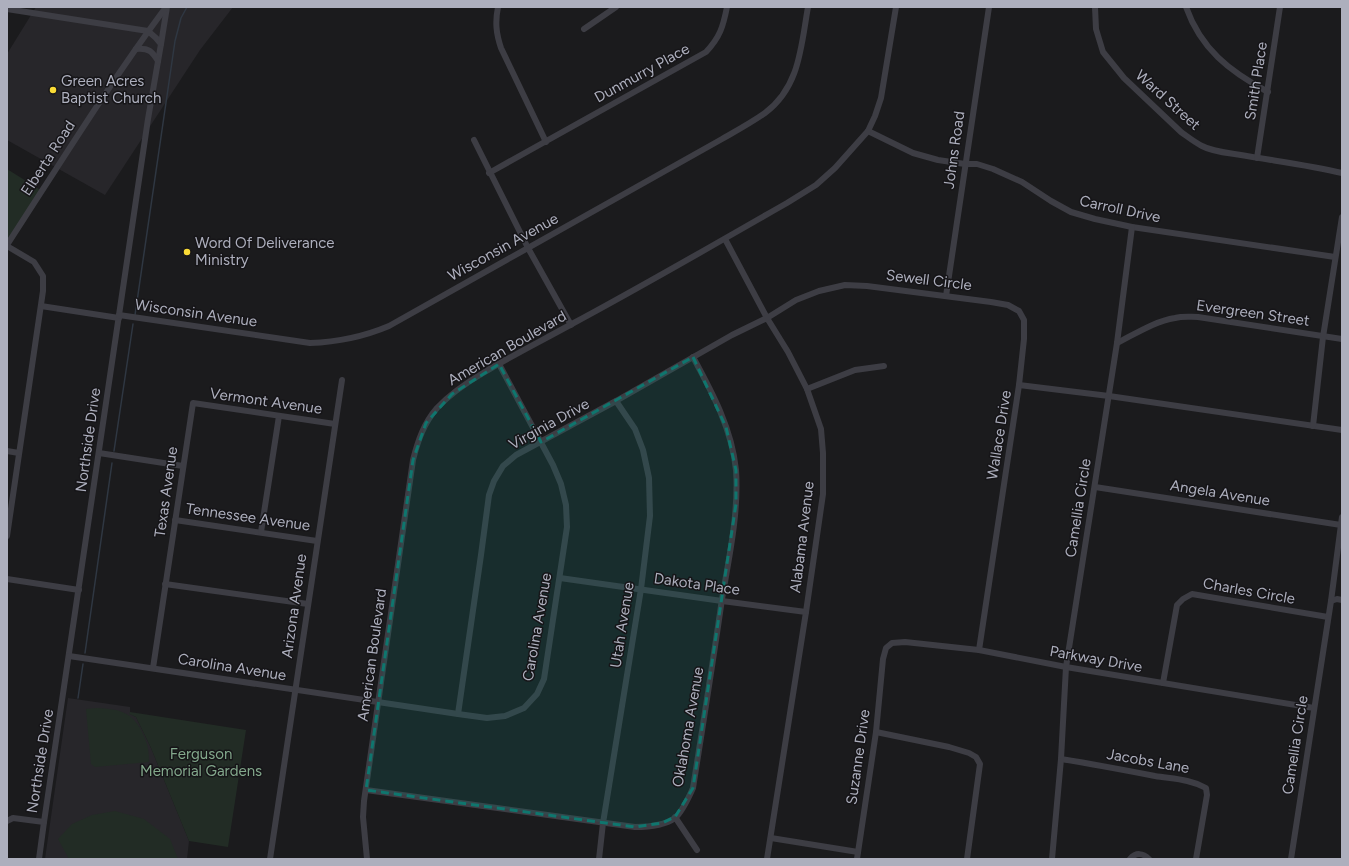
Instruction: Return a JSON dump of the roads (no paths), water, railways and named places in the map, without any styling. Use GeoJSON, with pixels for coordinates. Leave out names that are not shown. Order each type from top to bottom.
{"type":"FeatureCollection","features":[{"type":"Feature","properties":{"kind":"street","name":"Elberta Road"},"geometry":{"type":"LineString","coordinates":[[7,246],[136,48],[167,7]]}},
{"type":"Feature","properties":{"kind":"street","name":"Northside Drive"},"geometry":{"type":"LineString","coordinates":[[39,859],[148,119],[167,7]]}},
{"type":"Feature","properties":{"kind":"street"},"geometry":{"type":"LineString","coordinates":[[498,7],[496,32],[501,48],[546,142]]}},
{"type":"Feature","properties":{"kind":"street"},"geometry":{"type":"LineString","coordinates":[[584,29],[616,7]]}},
{"type":"Feature","properties":{"kind":"street","name":"Dunmurry Place"},"geometry":{"type":"LineString","coordinates":[[489,173],[706,52],[719,37],[724,23],[727,7]]}},
{"type":"Feature","properties":{"kind":"street","name":"Wisconsin Avenue"},"geometry":{"type":"LineString","coordinates":[[41,306],[310,343],[346,340],[389,326],[729,135],[766,112],[780,98],[795,74],[800,57],[808,7]]}},
{"type":"Feature","properties":{"kind":"street","name":"American Boulevard"},"geometry":{"type":"LineString","coordinates":[[367,859],[363,817],[366,790],[413,460],[418,440],[426,423],[437,408],[452,394],[499,364],[571,325],[787,203],[816,185],[835,168],[868,131],[881,98],[896,7]]}},
{"type":"Feature","properties":{"kind":"street","name":"Johns Road"},"geometry":{"type":"LineString","coordinates":[[946,296],[989,7]]}},
{"type":"Feature","properties":{"kind":"street","name":"Ward Street"},"geometry":{"type":"LineString","coordinates":[[1094,7],[1096,29],[1103,52],[1124,78],[1181,132],[1203,147],[1342,173]]}},
{"type":"Feature","properties":{"kind":"street"},"geometry":{"type":"LineString","coordinates":[[1186,7],[1191,21],[1201,38],[1214,54],[1230,69],[1268,92]]}},
{"type":"Feature","properties":{"kind":"street","name":"Smith Place"},"geometry":{"type":"LineString","coordinates":[[1257,158],[1280,7]]}},
{"type":"Feature","properties":{"kind":"street"},"geometry":{"type":"LineString","coordinates":[[7,10],[148,31],[161,44]]}},
{"type":"Feature","properties":{"kind":"street"},"geometry":{"type":"LineString","coordinates":[[136,48],[149,50],[158,61]]}},
{"type":"Feature","properties":{"kind":"street","name":"Carroll Drive"},"geometry":{"type":"LineString","coordinates":[[868,131],[889,143],[913,153],[938,160],[965,164],[977,164],[993,169],[1022,182],[1071,212],[1095,219],[1132,227],[1335,257]]}},
{"type":"Feature","properties":{"kind":"street"},"geometry":{"type":"LineString","coordinates":[[474,140],[489,173],[528,248],[571,325]]}},
{"type":"Feature","properties":{"kind":"street"},"geometry":{"type":"LineString","coordinates":[[1313,426],[1323,337],[1342,217]]}},
{"type":"Feature","properties":{"kind":"street"},"geometry":{"type":"LineString","coordinates":[[1132,227],[1109,396],[1342,430]]}},
{"type":"Feature","properties":{"kind":"street","name":"Alabama Avenue"},"geometry":{"type":"LineString","coordinates":[[725,238],[807,389],[821,429],[823,453],[823,494],[767,859]]}},
{"type":"Feature","properties":{"kind":"street"},"geometry":{"type":"LineString","coordinates":[[7,246],[34,262],[43,276],[41,306],[7,536]]}},
{"type":"Feature","properties":{"kind":"street","name":"Sewell Circle"},"geometry":{"type":"LineString","coordinates":[[768,318],[796,300],[819,291],[845,285],[875,286],[1008,305],[1019,312],[1024,320],[1024,339],[1019,385]]}},
{"type":"Feature","properties":{"kind":"street","name":"Evergreen Street"},"geometry":{"type":"LineString","coordinates":[[1117,343],[1162,321],[1187,317],[1198,317],[1342,339]]}},
{"type":"Feature","properties":{"kind":"street","name":"Virginia Drive"},"geometry":{"type":"LineString","coordinates":[[458,714],[489,495],[494,481],[503,466],[516,455],[693,357],[768,318]]}},
{"type":"Feature","properties":{"kind":"street","name":"Oklahoma Avenue"},"geometry":{"type":"LineString","coordinates":[[675,818],[686,802],[693,788],[736,504],[736,470],[726,427],[715,400],[693,357]]}},
{"type":"Feature","properties":{"kind":"street","name":"Carolina Avenue"},"geometry":{"type":"LineString","coordinates":[[69,656],[487,718],[505,716],[524,708],[537,694],[544,679],[567,527],[566,505],[561,484],[553,465],[499,364]]}},
{"type":"Feature","properties":{"kind":"street"},"geometry":{"type":"LineString","coordinates":[[807,389],[855,370],[884,366]]}},
{"type":"Feature","properties":{"kind":"street","name":"Arizona Avenue"},"geometry":{"type":"LineString","coordinates":[[270,859],[342,380]]}},
{"type":"Feature","properties":{"kind":"street","name":"Wallace Drive"},"geometry":{"type":"LineString","coordinates":[[979,650],[1019,385],[1109,396]]}},
{"type":"Feature","properties":{"kind":"street","name":"Camellia Circle"},"geometry":{"type":"LineString","coordinates":[[1052,859],[1061,759],[1066,667],[1109,396]]}},
{"type":"Feature","properties":{"kind":"street","name":"Utah Avenue"},"geometry":{"type":"LineString","coordinates":[[599,859],[641,589],[650,516],[649,478],[643,450],[635,429],[616,401]]}},
{"type":"Feature","properties":{"kind":"street","name":"Vermont Avenue"},"geometry":{"type":"LineString","coordinates":[[193,403],[335,424]]}},
{"type":"Feature","properties":{"kind":"street","name":"Texas Avenue"},"geometry":{"type":"LineString","coordinates":[[153,668],[193,403]]}},
{"type":"Feature","properties":{"kind":"street"},"geometry":{"type":"LineString","coordinates":[[261,532],[278,416]]}},
{"type":"Feature","properties":{"kind":"street"},"geometry":{"type":"LineString","coordinates":[[7,451],[19,453]]}},
{"type":"Feature","properties":{"kind":"street"},"geometry":{"type":"LineString","coordinates":[[99,453],[183,466]]}},
{"type":"Feature","properties":{"kind":"street","name":"Angela Avenue"},"geometry":{"type":"LineString","coordinates":[[1095,487],[1341,525]]}},
{"type":"Feature","properties":{"kind":"street","name":"Camellia Circle"},"geometry":{"type":"LineString","coordinates":[[1291,859],[1331,600],[1342,517]]}},
{"type":"Feature","properties":{"kind":"street","name":"Tennessee Avenue"},"geometry":{"type":"LineString","coordinates":[[175,520],[317,541]]}},
{"type":"Feature","properties":{"kind":"street","name":"Dakota Place"},"geometry":{"type":"LineString","coordinates":[[560,578],[806,612]]}},
{"type":"Feature","properties":{"kind":"street"},"geometry":{"type":"LineString","coordinates":[[7,579],[79,590]]}},
{"type":"Feature","properties":{"kind":"street"},"geometry":{"type":"LineString","coordinates":[[165,584],[308,604]]}},
{"type":"Feature","properties":{"kind":"street","name":"Charles Circle"},"geometry":{"type":"LineString","coordinates":[[1163,683],[1177,605],[1192,594],[1328,617]]}},
{"type":"Feature","properties":{"kind":"street"},"geometry":{"type":"LineString","coordinates":[[1331,600],[1342,600]]}},
{"type":"Feature","properties":{"kind":"street","name":"Parkway Drive"},"geometry":{"type":"LineString","coordinates":[[883,658],[886,648],[892,642],[979,650],[1066,667],[1314,708]]}},
{"type":"Feature","properties":{"kind":"street","name":"Suzanne Drive"},"geometry":{"type":"LineString","coordinates":[[857,859],[876,732],[883,658]]}},
{"type":"Feature","properties":{"kind":"street"},"geometry":{"type":"LineString","coordinates":[[876,732],[949,747],[969,753],[976,757],[980,764],[966,859]]}},
{"type":"Feature","properties":{"kind":"street","name":"Jacobs Lane"},"geometry":{"type":"LineString","coordinates":[[1061,759],[1188,780],[1206,788],[1207,795],[1196,859]]}},
{"type":"Feature","properties":{"kind":"street"},"geometry":{"type":"LineString","coordinates":[[366,790],[636,827],[648,827],[675,818],[697,850]]}},
{"type":"Feature","properties":{"kind":"street"},"geometry":{"type":"LineString","coordinates":[[7,821],[13,818],[44,822]]}},
{"type":"Feature","properties":{"kind":"street"},"geometry":{"type":"LineString","coordinates":[[771,838],[858,852]]}},
{"type":"Feature","properties":{"kind":"street"},"geometry":{"type":"LineString","coordinates":[[1130,859],[1134,854],[1140,853],[1144,854],[1149,859]]}},
{"type":"Feature","properties":{"kind":"waterway"},"geometry":{"type":"LineString","coordinates":[[135,315],[175,41],[181,18],[187,7]]}},
{"type":"Feature","properties":{"kind":"waterway"},"geometry":{"type":"LineString","coordinates":[[114,451],[133,324]]}},
{"type":"Feature","properties":{"kind":"waterway"},"geometry":{"type":"LineString","coordinates":[[85,653],[112,463]]}},
{"type":"Feature","properties":{"kind":"waterway"},"geometry":{"type":"LineString","coordinates":[[78,698],[83,664]]}},
{"type":"Feature","properties":{"kind":"place","name":"Green Acres Baptist Church"},"geometry":{"type":"Point","coordinates":[53,90]}},
{"type":"Feature","properties":{"kind":"place","name":"Word Of Deliverance Ministry"},"geometry":{"type":"Point","coordinates":[187,252]}},
{"type":"Feature","properties":{"kind":"park label","name":"Ferguson Memorial Gardens"},"geometry":{"type":"Point","coordinates":[201,762]}}]}
